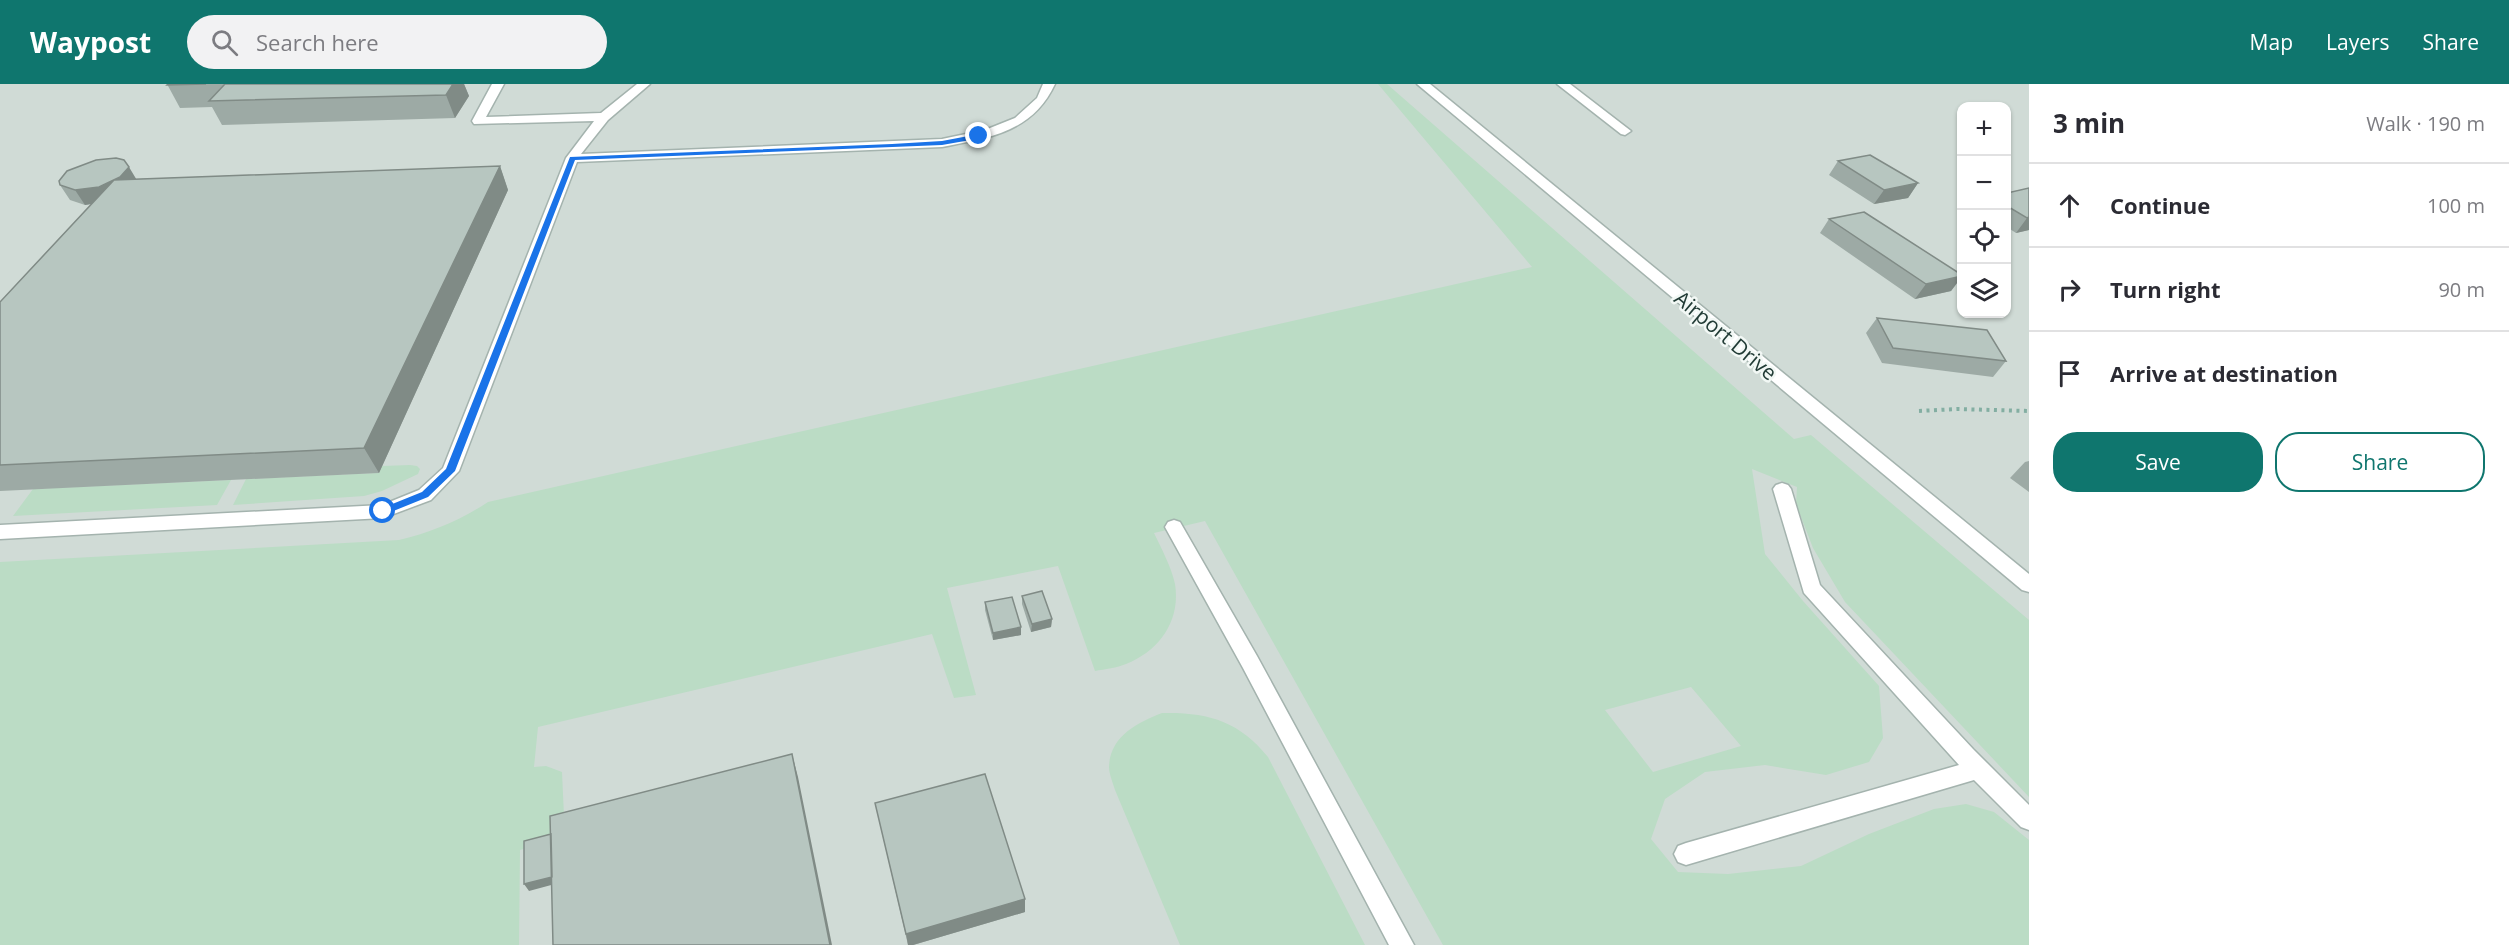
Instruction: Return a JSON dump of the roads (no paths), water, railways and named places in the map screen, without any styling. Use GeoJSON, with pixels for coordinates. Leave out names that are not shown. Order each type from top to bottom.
{"type":"FeatureCollection","features":[{"type":"Feature","properties":{"kind":"street"},"geometry":{"type":"LineString","coordinates":[[498,84],[478,121],[602,117]]}},
{"type":"Feature","properties":{"kind":"street"},"geometry":{"type":"LineString","coordinates":[[0,532],[383,511],[425,495],[450,471],[572,158],[602,117],[644,84]]}},
{"type":"Feature","properties":{"kind":"street"},"geometry":{"type":"LineString","coordinates":[[572,158],[942,143],[979,136],[1012,124],[1035,109],[1047,93],[1049,84]]}},
{"type":"Feature","properties":{"kind":"street","name":"Airport Drive"},"geometry":{"type":"LineString","coordinates":[[1424,84],[2029,585]]}},
{"type":"Feature","properties":{"kind":"street"},"geometry":{"type":"LineString","coordinates":[[1566,85],[1625,131]]}},
{"type":"Feature","properties":{"kind":"street"},"geometry":{"type":"LineString","coordinates":[[1782,489],[1811,588],[1978,769],[2029,820]]}},
{"type":"Feature","properties":{"kind":"street"},"geometry":{"type":"LineString","coordinates":[[1174,527],[1250,662],[1402,945]]}},
{"type":"Feature","properties":{"kind":"street"},"geometry":{"type":"LineString","coordinates":[[1686,854],[1978,769]]}}]}
